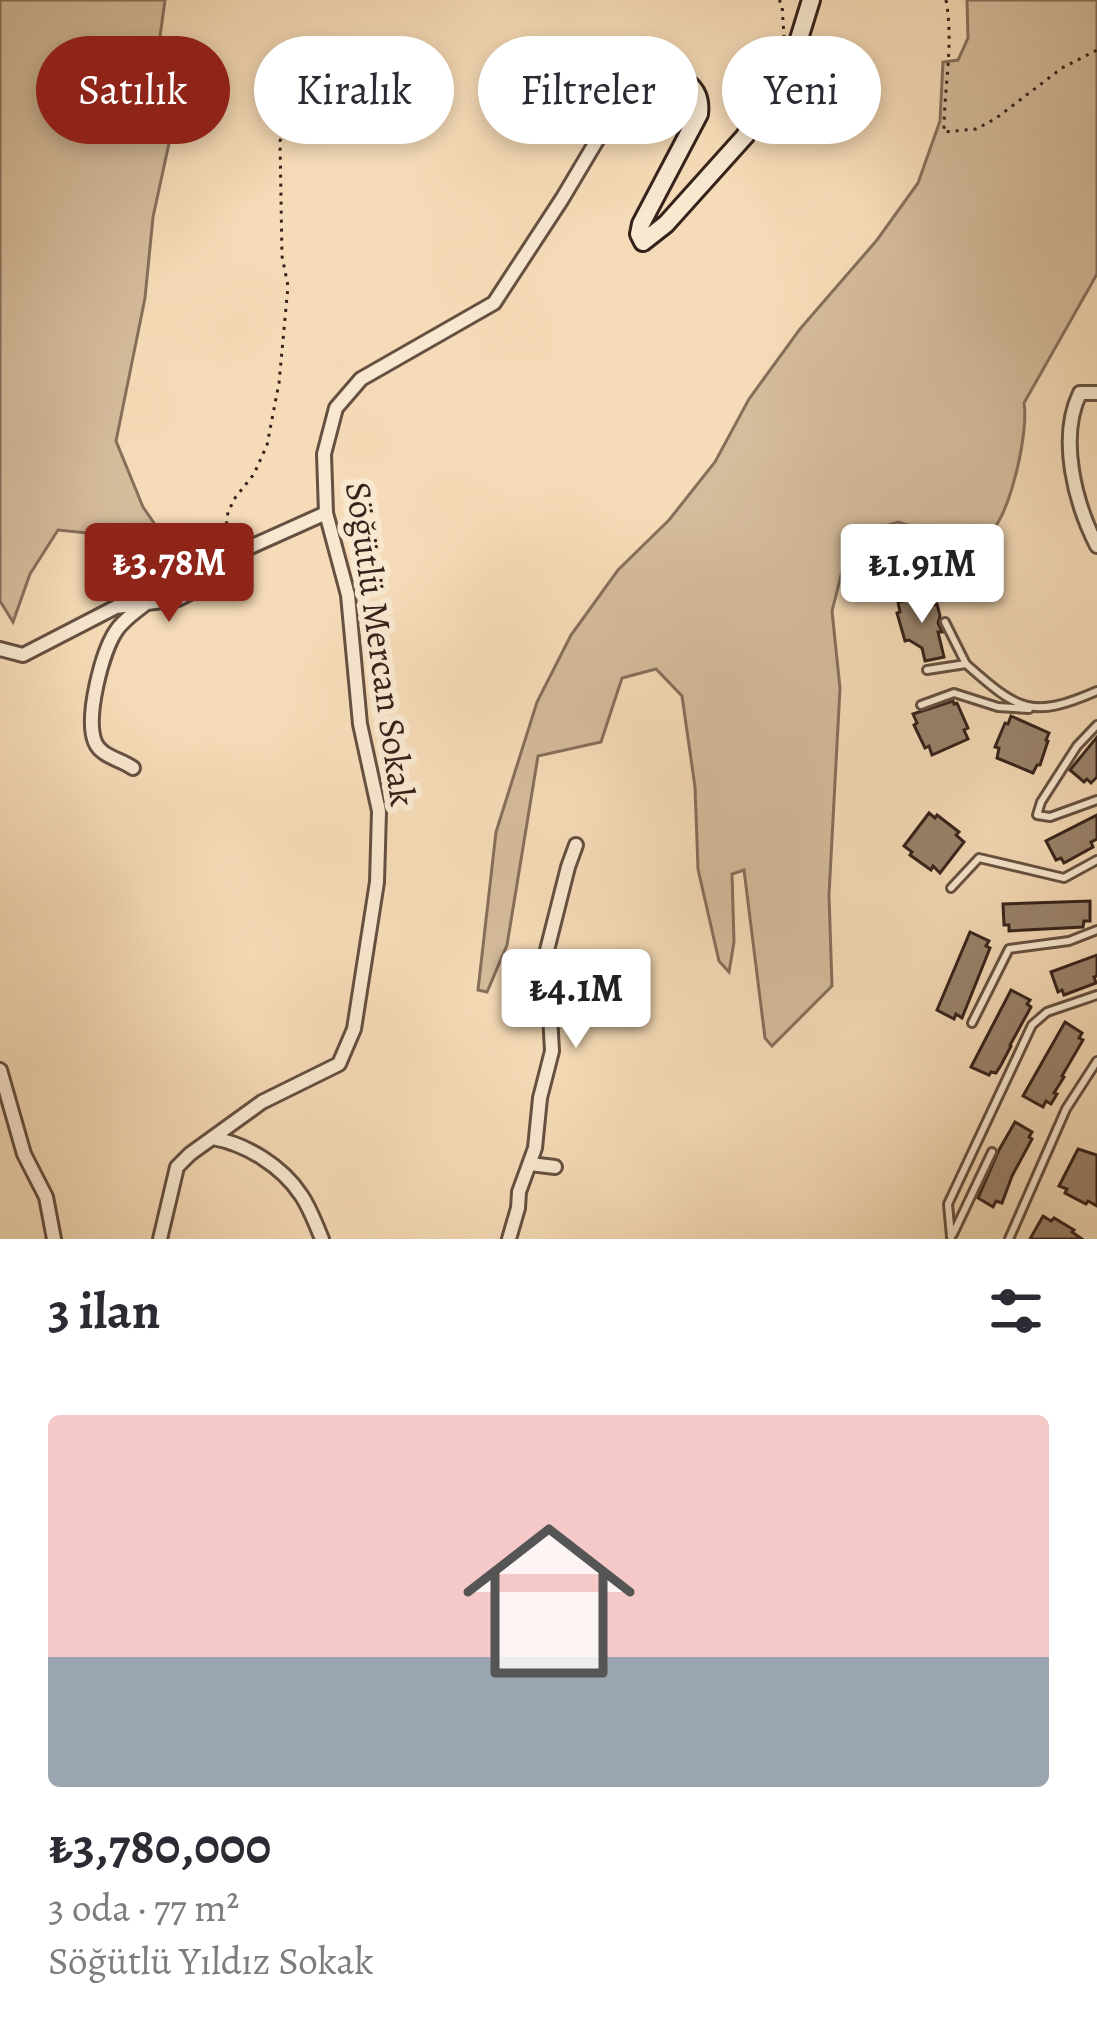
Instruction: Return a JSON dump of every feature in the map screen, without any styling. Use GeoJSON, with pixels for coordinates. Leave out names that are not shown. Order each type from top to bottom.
{"type":"FeatureCollection","features":[{"type":"Feature","properties":{"kind":"street"},"geometry":{"type":"LineString","coordinates":[[683,144],[641,224],[639,234],[644,242],[745,136],[794,55],[812,0]]}},
{"type":"Feature","properties":{"kind":"street","name":"Söğütlü Mercan Sokak"},"geometry":{"type":"LineString","coordinates":[[160,1239],[177,1167],[262,1102],[339,1064],[354,1029],[377,882],[379,811],[360,724],[348,595],[326,514],[324,454],[335,408],[361,379],[494,303],[595,144]]}},
{"type":"Feature","properties":{"kind":"street"},"geometry":{"type":"LineString","coordinates":[[1097,393],[1080,393],[1069,433],[1083,519],[1097,546]]}},
{"type":"Feature","properties":{"kind":"street"},"geometry":{"type":"LineString","coordinates":[[0,649],[23,655],[116,607],[178,599],[239,552],[326,514]]}},
{"type":"Feature","properties":{"kind":"street"},"geometry":{"type":"LineString","coordinates":[[162,588],[190,593]]}},
{"type":"Feature","properties":{"kind":"street"},"geometry":{"type":"LineString","coordinates":[[133,768],[105,755],[95,743],[93,711],[112,636],[144,605]]}},
{"type":"Feature","properties":{"kind":"street"},"geometry":{"type":"LineString","coordinates":[[509,1239],[519,1192],[536,1148],[540,1098],[552,1051],[543,966],[577,845]]}},
{"type":"Feature","properties":{"kind":"street"},"geometry":{"type":"LineString","coordinates":[[0,1070],[24,1154],[46,1197],[54,1239]]}},
{"type":"Feature","properties":{"kind":"street"},"geometry":{"type":"LineString","coordinates":[[213,1138],[243,1148],[283,1174],[303,1197],[322,1239]]}},
{"type":"Feature","properties":{"kind":"street"},"geometry":{"type":"LineString","coordinates":[[530,1164],[555,1167]]}},
{"type":"Feature","properties":{"kind":"lane"},"geometry":{"type":"LineString","coordinates":[[945,622],[966,664],[1003,697],[1045,710]]}},
{"type":"Feature","properties":{"kind":"lane"},"geometry":{"type":"LineString","coordinates":[[927,670],[966,664]]}},
{"type":"Feature","properties":{"kind":"lane"},"geometry":{"type":"LineString","coordinates":[[921,705],[954,692],[998,707],[1045,710],[1097,691]]}},
{"type":"Feature","properties":{"kind":"lane"},"geometry":{"type":"LineString","coordinates":[[1097,725],[1077,746],[1037,814],[1050,817],[1097,800]]}},
{"type":"Feature","properties":{"kind":"lane"},"geometry":{"type":"LineString","coordinates":[[951,888],[980,858],[1064,878],[1097,860]]}},
{"type":"Feature","properties":{"kind":"lane"},"geometry":{"type":"LineString","coordinates":[[972,1023],[1009,949],[1069,941],[1097,930]]}},
{"type":"Feature","properties":{"kind":"lane"},"geometry":{"type":"LineString","coordinates":[[992,1152],[951,1237],[948,1204],[1032,1025],[1047,1012],[1097,995]]}},
{"type":"Feature","properties":{"kind":"lane"},"geometry":{"type":"LineString","coordinates":[[1010,1239],[1066,1109],[1097,1061]]}},
{"type":"Feature","properties":{"kind":"path"},"geometry":{"type":"LineString","coordinates":[[946,0],[951,22],[944,132],[976,130],[1062,68],[1097,50]]}},
{"type":"Feature","properties":{"kind":"path"},"geometry":{"type":"LineString","coordinates":[[239,552],[229,542],[228,512],[254,474],[266,445],[279,383],[288,286],[281,256],[280,144]]}},
{"type":"Feature","properties":{"kind":"shaded area"},"geometry":{"type":"Polygon","coordinates":[[[0,0],[165,0],[160,36],[36,36],[36,144],[169,144],[116,441],[143,507],[167,542],[148,555],[97,534],[58,530],[30,574],[13,622],[0,601],[0,0]]]}},
{"type":"Feature","properties":{"kind":"shaded area"},"geometry":{"type":"Polygon","coordinates":[[[967,0],[1097,0],[1097,274],[1024,403],[1017,470],[991,532],[959,552],[931,532],[898,522],[851,536],[832,611],[840,688],[829,895],[832,986],[772,1046],[765,1038],[744,870],[732,874],[734,942],[729,972],[719,961],[698,869],[695,787],[682,696],[656,669],[622,678],[601,742],[538,756],[507,945],[487,992],[478,990],[496,832],[537,702],[571,635],[618,570],[669,520],[715,462],[749,399],[918,183],[940,121],[943,62],[958,60],[968,38],[967,0]]]}},
{"type":"Feature","properties":{"kind":"building"},"geometry":{"type":"Polygon","coordinates":[[[927,596],[929,606],[937,604],[944,657],[925,661],[922,648],[905,641],[897,613],[898,602],[927,596]]]}},
{"type":"Feature","properties":{"kind":"building"},"geometry":{"type":"Polygon","coordinates":[[[953,701],[968,728],[964,730],[968,739],[932,755],[914,725],[913,714],[953,701]]]}},
{"type":"Feature","properties":{"kind":"building"},"geometry":{"type":"Polygon","coordinates":[[[1011,716],[1049,733],[1033,773],[997,758],[999,748],[995,747],[1011,716]]]}},
{"type":"Feature","properties":{"kind":"building"},"geometry":{"type":"Polygon","coordinates":[[[1097,737],[1097,777],[1084,782],[1070,770],[1097,737]]]}},
{"type":"Feature","properties":{"kind":"building"},"geometry":{"type":"Polygon","coordinates":[[[929,813],[959,832],[956,835],[964,842],[940,873],[910,855],[904,846],[929,813]]]}},
{"type":"Feature","properties":{"kind":"building"},"geometry":{"type":"Polygon","coordinates":[[[1097,815],[1093,847],[1064,863],[1061,858],[1056,860],[1046,841],[1097,815]]]}},
{"type":"Feature","properties":{"kind":"building"},"geometry":{"type":"Polygon","coordinates":[[[1090,901],[1090,921],[1084,921],[1083,927],[1009,931],[1009,925],[1004,925],[1003,904],[1090,901]]]}},
{"type":"Feature","properties":{"kind":"building"},"geometry":{"type":"Polygon","coordinates":[[[970,932],[989,941],[986,946],[990,948],[962,1018],[956,1014],[954,1019],[937,1010],[970,932]]]}},
{"type":"Feature","properties":{"kind":"building"},"geometry":{"type":"Polygon","coordinates":[[[1097,955],[1096,983],[1064,995],[1058,992],[1051,972],[1097,955]]]}},
{"type":"Feature","properties":{"kind":"building"},"geometry":{"type":"Polygon","coordinates":[[[1011,990],[1030,1000],[1031,1007],[1001,1065],[989,1075],[971,1067],[1011,990]]]}},
{"type":"Feature","properties":{"kind":"building"},"geometry":{"type":"Polygon","coordinates":[[[1065,1022],[1082,1033],[1079,1038],[1083,1040],[1057,1094],[1043,1107],[1023,1096],[1065,1022]]]}},
{"type":"Feature","properties":{"kind":"building"},"geometry":{"type":"Polygon","coordinates":[[[1015,1122],[1032,1132],[1032,1139],[1002,1203],[996,1201],[993,1207],[978,1198],[1015,1122]]]}},
{"type":"Feature","properties":{"kind":"building"},"geometry":{"type":"Polygon","coordinates":[[[1078,1149],[1097,1155],[1097,1206],[1059,1186],[1078,1149]]]}},
{"type":"Feature","properties":{"kind":"building"},"geometry":{"type":"Polygon","coordinates":[[[1043,1216],[1054,1218],[1082,1239],[1030,1239],[1043,1216]]]}}]}
